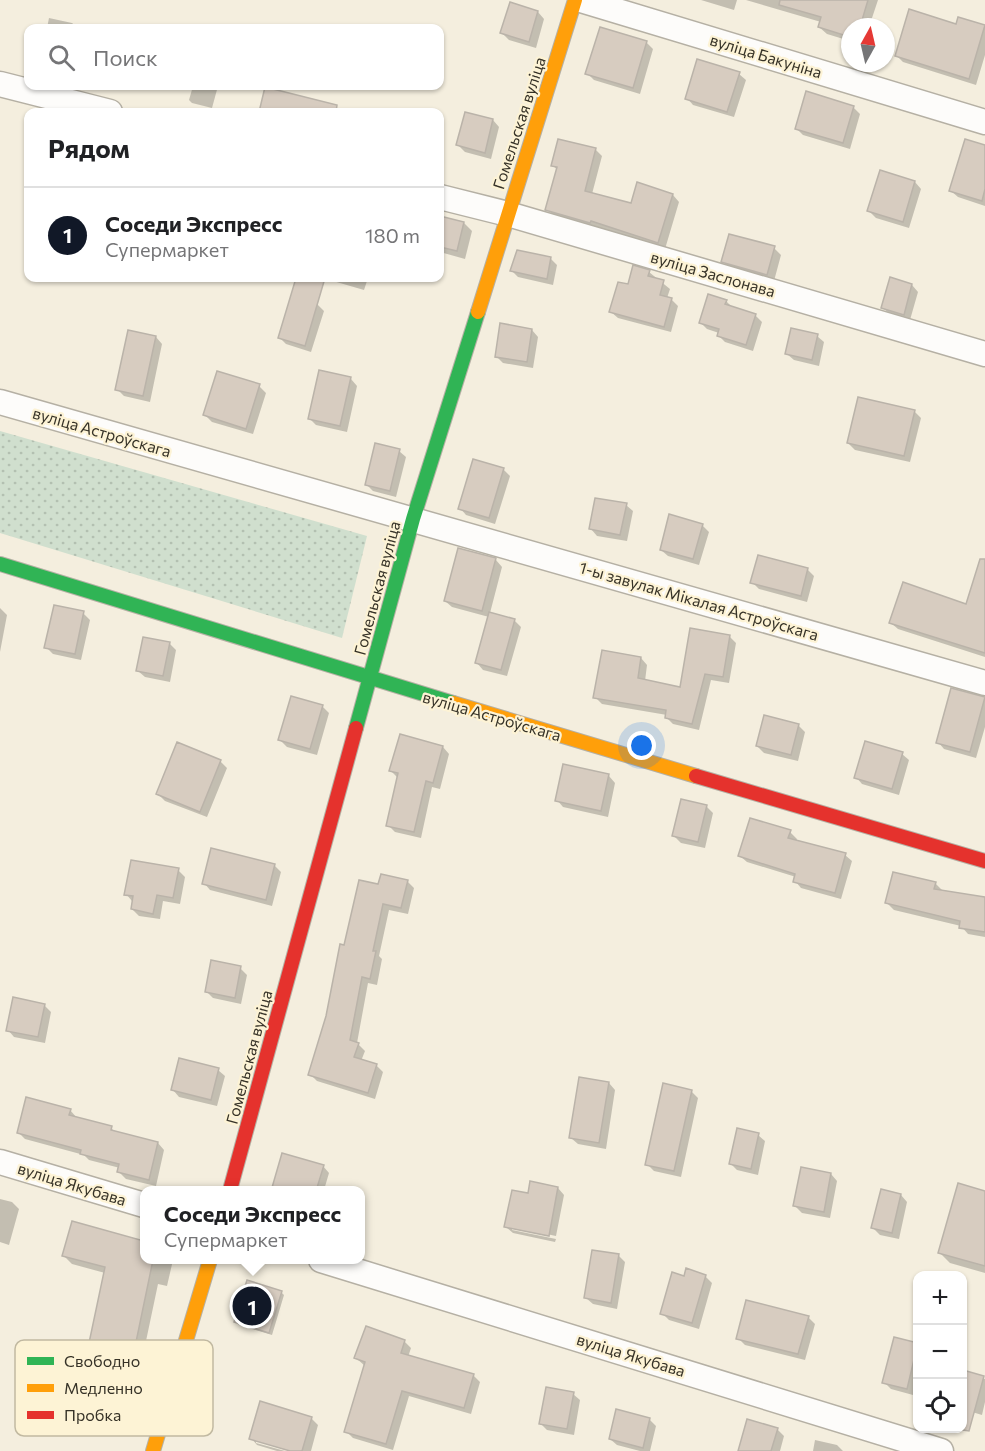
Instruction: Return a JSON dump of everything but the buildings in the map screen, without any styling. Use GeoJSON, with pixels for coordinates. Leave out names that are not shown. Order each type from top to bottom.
{"type":"FeatureCollection","features":[{"type":"Feature","properties":{"kind":"street","name":"Гомельская вуліца"},"geometry":{"type":"LineString","coordinates":[[231,1186],[413,519],[575,0]]}},
{"type":"Feature","properties":{"kind":"street","name":"вуліца Бакуніна"},"geometry":{"type":"LineString","coordinates":[[581,0],[985,122]]}},
{"type":"Feature","properties":{"kind":"street"},"geometry":{"type":"LineString","coordinates":[[0,84],[94,108]]}},
{"type":"Feature","properties":{"kind":"street","name":"вуліца Заслонава"},"geometry":{"type":"LineString","coordinates":[[444,198],[508,214],[985,354]]}},
{"type":"Feature","properties":{"kind":"street","name":"вуліца Астроўскага"},"geometry":{"type":"LineString","coordinates":[[0,402],[413,519]]}},
{"type":"Feature","properties":{"kind":"street","name":"1-ы завулак Мікалая Астроўскага"},"geometry":{"type":"LineString","coordinates":[[413,519],[985,683]]}},
{"type":"Feature","properties":{"kind":"street","name":"вуліца Астроўскага"},"geometry":{"type":"LineString","coordinates":[[0,564],[370,680],[985,861]]}},
{"type":"Feature","properties":{"kind":"street","name":"вуліца Якубава"},"geometry":{"type":"LineString","coordinates":[[0,1162],[140,1204]]}},
{"type":"Feature","properties":{"kind":"street"},"geometry":{"type":"LineString","coordinates":[[186,1340],[209,1264]]}},
{"type":"Feature","properties":{"kind":"street","name":"вуліца Якубава"},"geometry":{"type":"LineString","coordinates":[[334,1264],[941,1451]]}},
{"type":"Feature","properties":{"kind":"street"},"geometry":{"type":"LineString","coordinates":[[153,1451],[157,1436]]}},
{"type":"Feature","properties":{"kind":"green space"},"geometry":{"type":"Polygon","coordinates":[[[0,431],[367,536],[342,638],[0,533],[0,431]]]}},
{"type":"Feature","properties":{"kind":"traffic: fast"},"geometry":{"type":"LineString","coordinates":[[356,728],[413,519],[478,312]]}},
{"type":"Feature","properties":{"kind":"traffic: fast"},"geometry":{"type":"LineString","coordinates":[[0,564],[453,703]]}},
{"type":"Feature","properties":{"kind":"traffic: slow"},"geometry":{"type":"LineString","coordinates":[[478,312],[575,0]]}},
{"type":"Feature","properties":{"kind":"traffic: slow"},"geometry":{"type":"LineString","coordinates":[[453,703],[696,776]]}},
{"type":"Feature","properties":{"kind":"traffic: slow"},"geometry":{"type":"LineString","coordinates":[[186,1340],[209,1264]]}},
{"type":"Feature","properties":{"kind":"traffic: slow"},"geometry":{"type":"LineString","coordinates":[[153,1451],[157,1436]]}},
{"type":"Feature","properties":{"kind":"traffic: jam"},"geometry":{"type":"LineString","coordinates":[[231,1186],[356,728]]}},
{"type":"Feature","properties":{"kind":"traffic: jam"},"geometry":{"type":"LineString","coordinates":[[696,776],[985,861]]}},
{"type":"Feature","properties":{"kind":"place","name":"Соседи Экспресс"},"geometry":{"type":"Point","coordinates":[252,1306]}}]}
